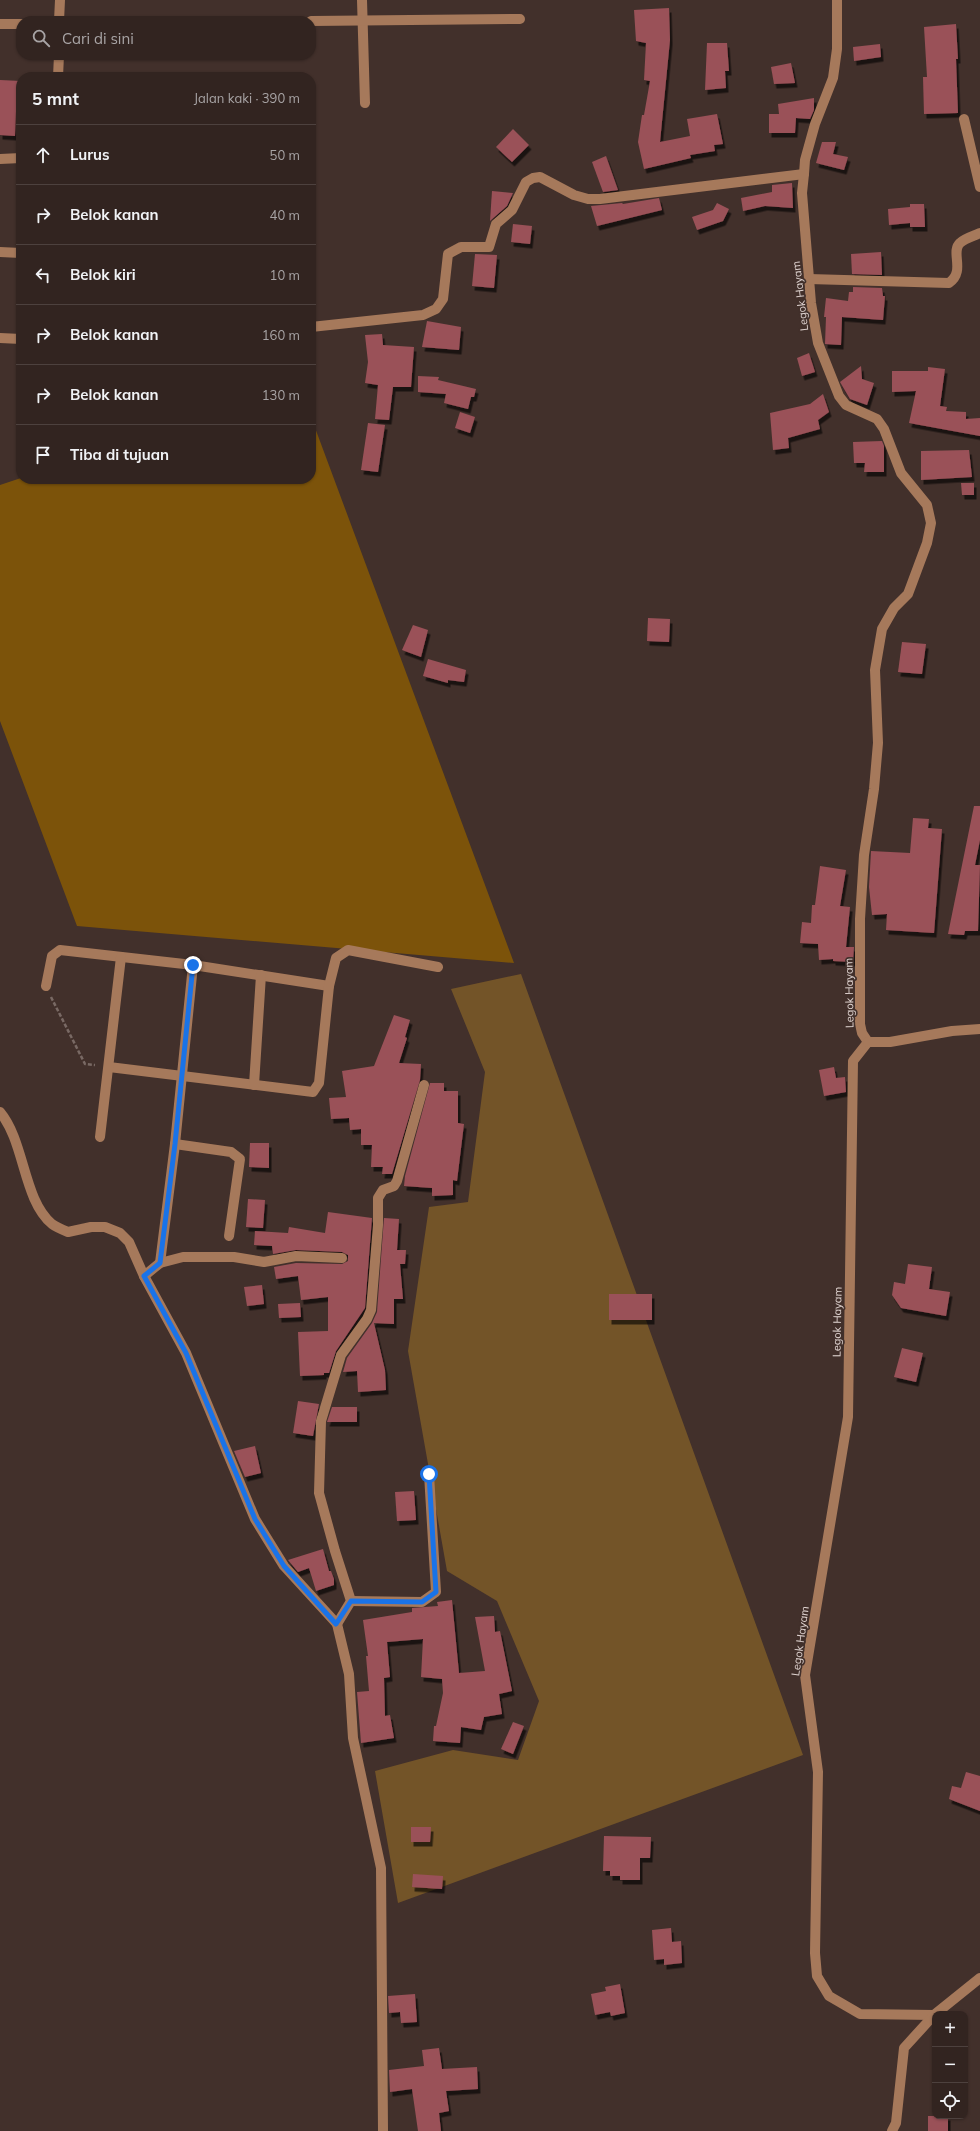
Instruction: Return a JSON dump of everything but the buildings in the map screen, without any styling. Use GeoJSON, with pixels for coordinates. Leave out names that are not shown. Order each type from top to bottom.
{"type":"FeatureCollection","features":[{"type":"Feature","properties":{"kind":"street"},"geometry":{"type":"LineString","coordinates":[[60,0],[60,16]]}},
{"type":"Feature","properties":{"kind":"street"},"geometry":{"type":"LineString","coordinates":[[362,0],[365,103]]}},
{"type":"Feature","properties":{"kind":"street","name":"Legok Hayam"},"geometry":{"type":"LineString","coordinates":[[837,0],[837,49],[833,78],[815,124],[805,160],[802,193],[811,303],[818,343],[834,385],[846,405],[877,419],[884,429],[901,473],[927,505],[931,522],[927,543],[908,594],[894,608],[882,629],[875,670],[878,743],[874,789],[864,855],[860,919],[860,1024],[862,1033],[868,1042],[853,1061],[848,1417],[805,1675],[818,1772],[815,1953],[817,1976],[829,1996],[860,2014],[932,2015]]}},
{"type":"Feature","properties":{"kind":"street"},"geometry":{"type":"LineString","coordinates":[[316,21],[520,19]]}},
{"type":"Feature","properties":{"kind":"street"},"geometry":{"type":"LineString","coordinates":[[0,24],[16,24]]}},
{"type":"Feature","properties":{"kind":"street"},"geometry":{"type":"LineString","coordinates":[[58,72],[59,60]]}},
{"type":"Feature","properties":{"kind":"street"},"geometry":{"type":"LineString","coordinates":[[964,119],[980,187]]}},
{"type":"Feature","properties":{"kind":"street"},"geometry":{"type":"LineString","coordinates":[[0,159],[16,158]]}},
{"type":"Feature","properties":{"kind":"street"},"geometry":{"type":"LineString","coordinates":[[316,326],[423,315],[436,309],[443,299],[448,254],[461,247],[489,247],[496,224],[512,210],[526,182],[533,178],[540,177],[574,195],[588,199],[600,199],[804,174]]}},
{"type":"Feature","properties":{"kind":"street"},"geometry":{"type":"LineString","coordinates":[[809,279],[949,282],[955,278],[958,269],[958,246],[961,242],[980,233]]}},
{"type":"Feature","properties":{"kind":"street"},"geometry":{"type":"LineString","coordinates":[[0,252],[16,253]]}},
{"type":"Feature","properties":{"kind":"street"},"geometry":{"type":"LineString","coordinates":[[0,338],[16,339]]}},
{"type":"Feature","properties":{"kind":"street"},"geometry":{"type":"LineString","coordinates":[[46,986],[52,956],[60,950],[193,965],[329,986]]}},
{"type":"Feature","properties":{"kind":"street"},"geometry":{"type":"LineString","coordinates":[[109,1066],[313,1092],[319,1083],[329,986],[336,958],[348,950],[438,967]]}},
{"type":"Feature","properties":{"kind":"street"},"geometry":{"type":"LineString","coordinates":[[100,1137],[121,957]]}},
{"type":"Feature","properties":{"kind":"street"},"geometry":{"type":"LineString","coordinates":[[160,1263],[175,1144],[193,965]]}},
{"type":"Feature","properties":{"kind":"street"},"geometry":{"type":"LineString","coordinates":[[254,1085],[261,975]]}},
{"type":"Feature","properties":{"kind":"street"},"geometry":{"type":"LineString","coordinates":[[868,1042],[890,1042],[952,1031],[980,1029]]}},
{"type":"Feature","properties":{"kind":"street"},"geometry":{"type":"LineString","coordinates":[[351,1601],[319,1493],[321,1421],[341,1355],[367,1319],[371,1310],[378,1225],[378,1198],[384,1190],[394,1186],[397,1181],[424,1085]]}},
{"type":"Feature","properties":{"kind":"street"},"geometry":{"type":"LineString","coordinates":[[0,1112],[16,1140],[26,1176],[40,1208],[52,1224],[68,1232],[91,1227],[105,1227],[120,1232],[129,1242],[144,1276],[186,1353],[255,1519],[284,1566],[336,1624],[349,1674],[353,1738],[381,1868],[383,2131]]}},
{"type":"Feature","properties":{"kind":"street"},"geometry":{"type":"LineString","coordinates":[[175,1144],[232,1152],[236,1154],[240,1163],[229,1236]]}},
{"type":"Feature","properties":{"kind":"street"},"geometry":{"type":"LineString","coordinates":[[144,1276],[160,1263],[191,1257],[234,1257],[264,1262],[296,1256],[342,1258]]}},
{"type":"Feature","properties":{"kind":"street"},"geometry":{"type":"LineString","coordinates":[[351,1601],[422,1602],[436,1592],[429,1474]]}},
{"type":"Feature","properties":{"kind":"street"},"geometry":{"type":"LineString","coordinates":[[336,1624],[351,1601]]}},
{"type":"Feature","properties":{"kind":"street"},"geometry":{"type":"LineString","coordinates":[[939,2011],[980,1978]]}},
{"type":"Feature","properties":{"kind":"street"},"geometry":{"type":"LineString","coordinates":[[892,2131],[896,2123],[904,2048],[932,2017]]}},
{"type":"Feature","properties":{"kind":"path"},"geometry":{"type":"LineString","coordinates":[[46,986],[85,1064]]}},
{"type":"Feature","properties":{"kind":"shaded area"},"geometry":{"type":"Polygon","coordinates":[[[316,430],[514,963],[77,926],[0,721],[0,485],[16,480],[16,484],[316,484],[316,430]]]}},
{"type":"Feature","properties":{"kind":"shaded area"},"geometry":{"type":"Polygon","coordinates":[[[521,974],[803,1755],[398,1903],[375,1771],[453,1750],[518,1760],[539,1701],[497,1601],[447,1571],[408,1351],[429,1207],[468,1202],[485,1072],[451,989],[521,974]]]}},
{"type":"Feature","properties":{"kind":"route"},"geometry":{"type":"LineString","coordinates":[[193,965],[175,1144],[160,1263],[144,1276],[186,1353],[230,1462],[255,1519],[284,1566],[336,1624],[343,1611],[351,1601],[422,1602],[436,1592],[429,1474]]}}]}
